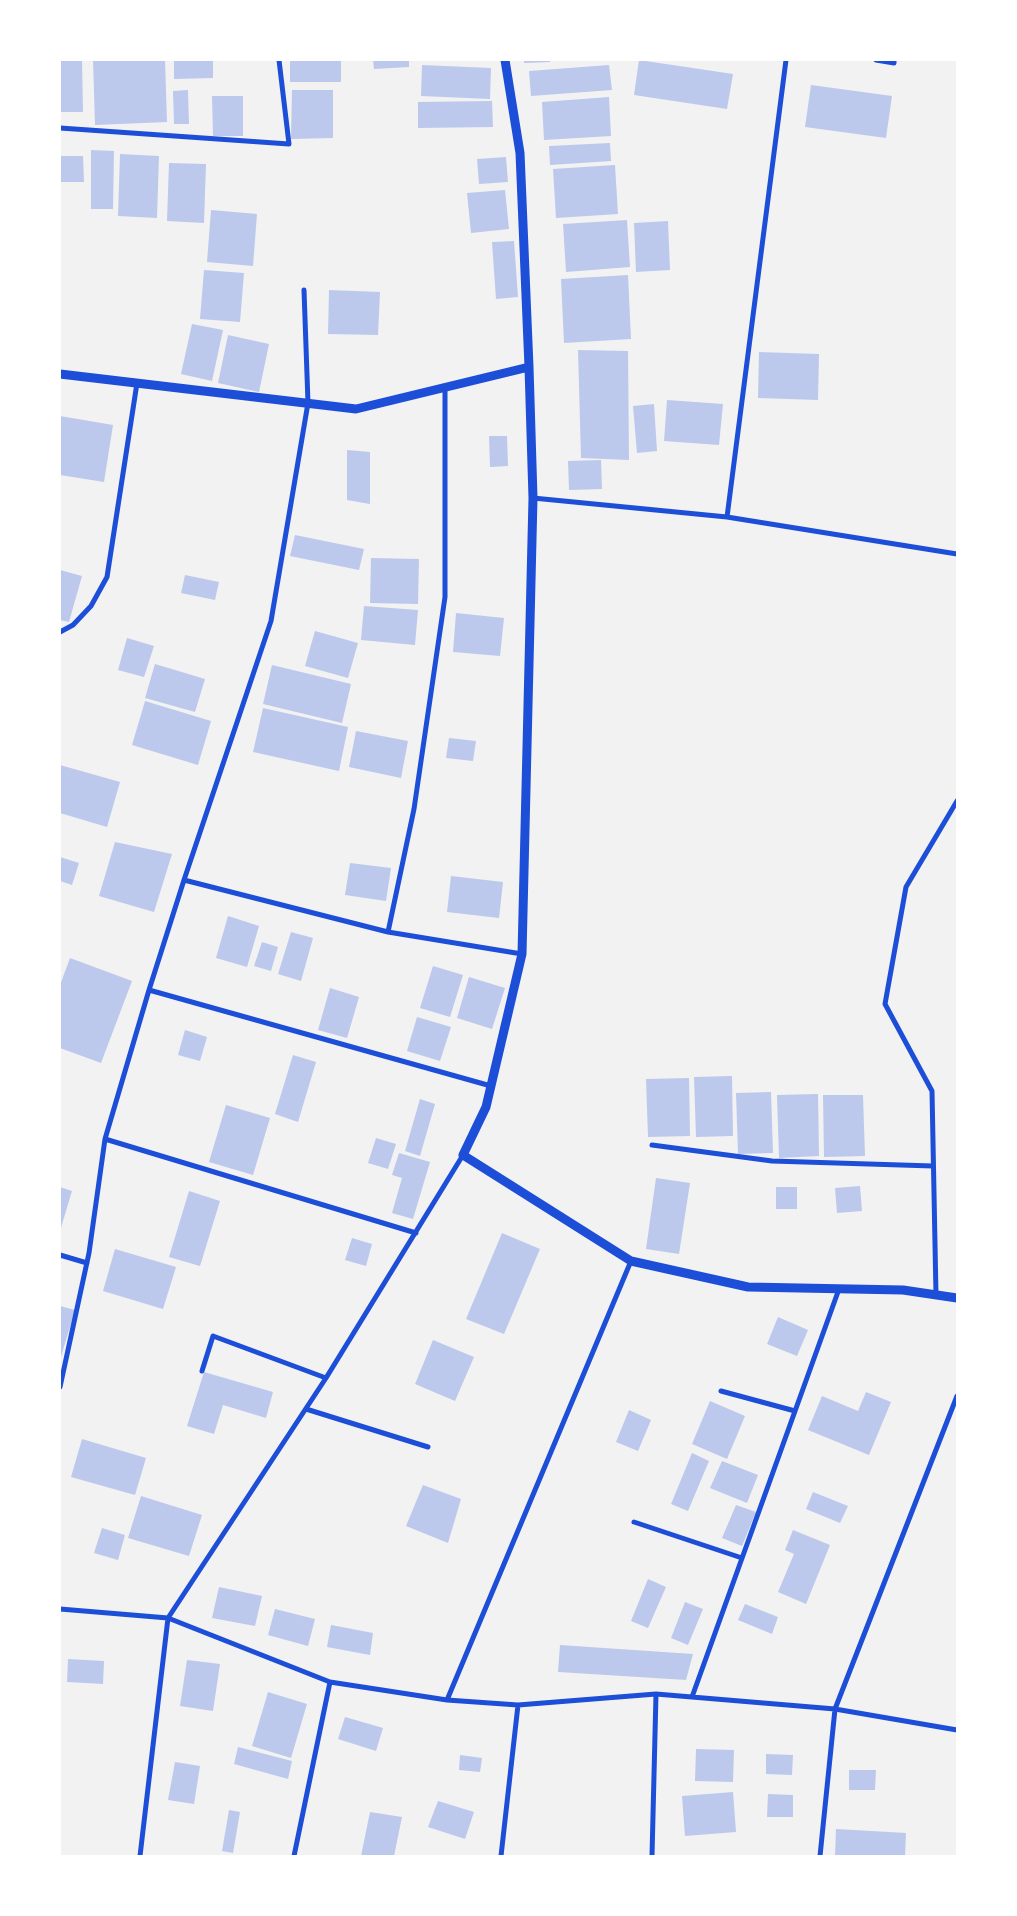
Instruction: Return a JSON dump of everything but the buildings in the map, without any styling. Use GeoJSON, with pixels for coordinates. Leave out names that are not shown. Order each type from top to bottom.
{"type":"FeatureCollection","features":[{"type":"Feature","properties":{"kind":"street"},"geometry":{"type":"LineString","coordinates":[[60,128],[289,144],[279,60]]}},
{"type":"Feature","properties":{"kind":"street"},"geometry":{"type":"LineString","coordinates":[[140,1856],[168,1618],[326,1378],[463,1155],[486,1107],[522,954],[533,498],[520,153],[505,60]]}},
{"type":"Feature","properties":{"kind":"street"},"geometry":{"type":"LineString","coordinates":[[726,518],[786,60]]}},
{"type":"Feature","properties":{"kind":"street"},"geometry":{"type":"LineString","coordinates":[[876,60],[894,63],[894,60]]}},
{"type":"Feature","properties":{"kind":"street"},"geometry":{"type":"LineString","coordinates":[[60,1387],[87,1263],[106,1139],[149,990],[184,880],[271,621],[308,403],[304,290]]}},
{"type":"Feature","properties":{"kind":"street"},"geometry":{"type":"LineString","coordinates":[[60,374],[356,408],[529,366]]}},
{"type":"Feature","properties":{"kind":"street"},"geometry":{"type":"LineString","coordinates":[[60,632],[73,625],[91,606],[107,577],[136,383]]}},
{"type":"Feature","properties":{"kind":"street"},"geometry":{"type":"LineString","coordinates":[[388,932],[414,809],[445,597],[445,387]]}},
{"type":"Feature","properties":{"kind":"street"},"geometry":{"type":"LineString","coordinates":[[533,498],[726,518],[957,554]]}},
{"type":"Feature","properties":{"kind":"street"},"geometry":{"type":"LineString","coordinates":[[936,1295],[932,1091],[885,1004],[906,887],[957,801]]}},
{"type":"Feature","properties":{"kind":"street"},"geometry":{"type":"LineString","coordinates":[[184,880],[388,932],[522,954]]}},
{"type":"Feature","properties":{"kind":"street"},"geometry":{"type":"LineString","coordinates":[[149,990],[491,1086]]}},
{"type":"Feature","properties":{"kind":"street"},"geometry":{"type":"LineString","coordinates":[[106,1139],[416,1233]]}},
{"type":"Feature","properties":{"kind":"street"},"geometry":{"type":"LineString","coordinates":[[652,1145],[772,1161],[933,1166]]}},
{"type":"Feature","properties":{"kind":"street"},"geometry":{"type":"LineString","coordinates":[[463,1155],[631,1261],[748,1287],[903,1290],[957,1298]]}},
{"type":"Feature","properties":{"kind":"street"},"geometry":{"type":"LineString","coordinates":[[60,1255],[87,1263]]}},
{"type":"Feature","properties":{"kind":"street"},"geometry":{"type":"LineString","coordinates":[[447,1700],[631,1261]]}},
{"type":"Feature","properties":{"kind":"street"},"geometry":{"type":"LineString","coordinates":[[692,1697],[839,1288]]}},
{"type":"Feature","properties":{"kind":"street"},"geometry":{"type":"LineString","coordinates":[[202,1371],[213,1336],[326,1378]]}},
{"type":"Feature","properties":{"kind":"street"},"geometry":{"type":"LineString","coordinates":[[721,1391],[795,1411]]}},
{"type":"Feature","properties":{"kind":"street"},"geometry":{"type":"LineString","coordinates":[[820,1856],[835,1710],[957,1396]]}},
{"type":"Feature","properties":{"kind":"street"},"geometry":{"type":"LineString","coordinates":[[306,1409],[428,1447]]}},
{"type":"Feature","properties":{"kind":"street"},"geometry":{"type":"LineString","coordinates":[[634,1522],[742,1558]]}},
{"type":"Feature","properties":{"kind":"street"},"geometry":{"type":"LineString","coordinates":[[60,1609],[168,1618],[330,1682],[447,1700],[518,1705],[656,1694],[835,1710],[957,1730]]}},
{"type":"Feature","properties":{"kind":"street"},"geometry":{"type":"LineString","coordinates":[[294,1856],[330,1682]]}},
{"type":"Feature","properties":{"kind":"street"},"geometry":{"type":"LineString","coordinates":[[652,1856],[656,1694]]}},
{"type":"Feature","properties":{"kind":"street"},"geometry":{"type":"LineString","coordinates":[[501,1856],[518,1705]]}}]}
